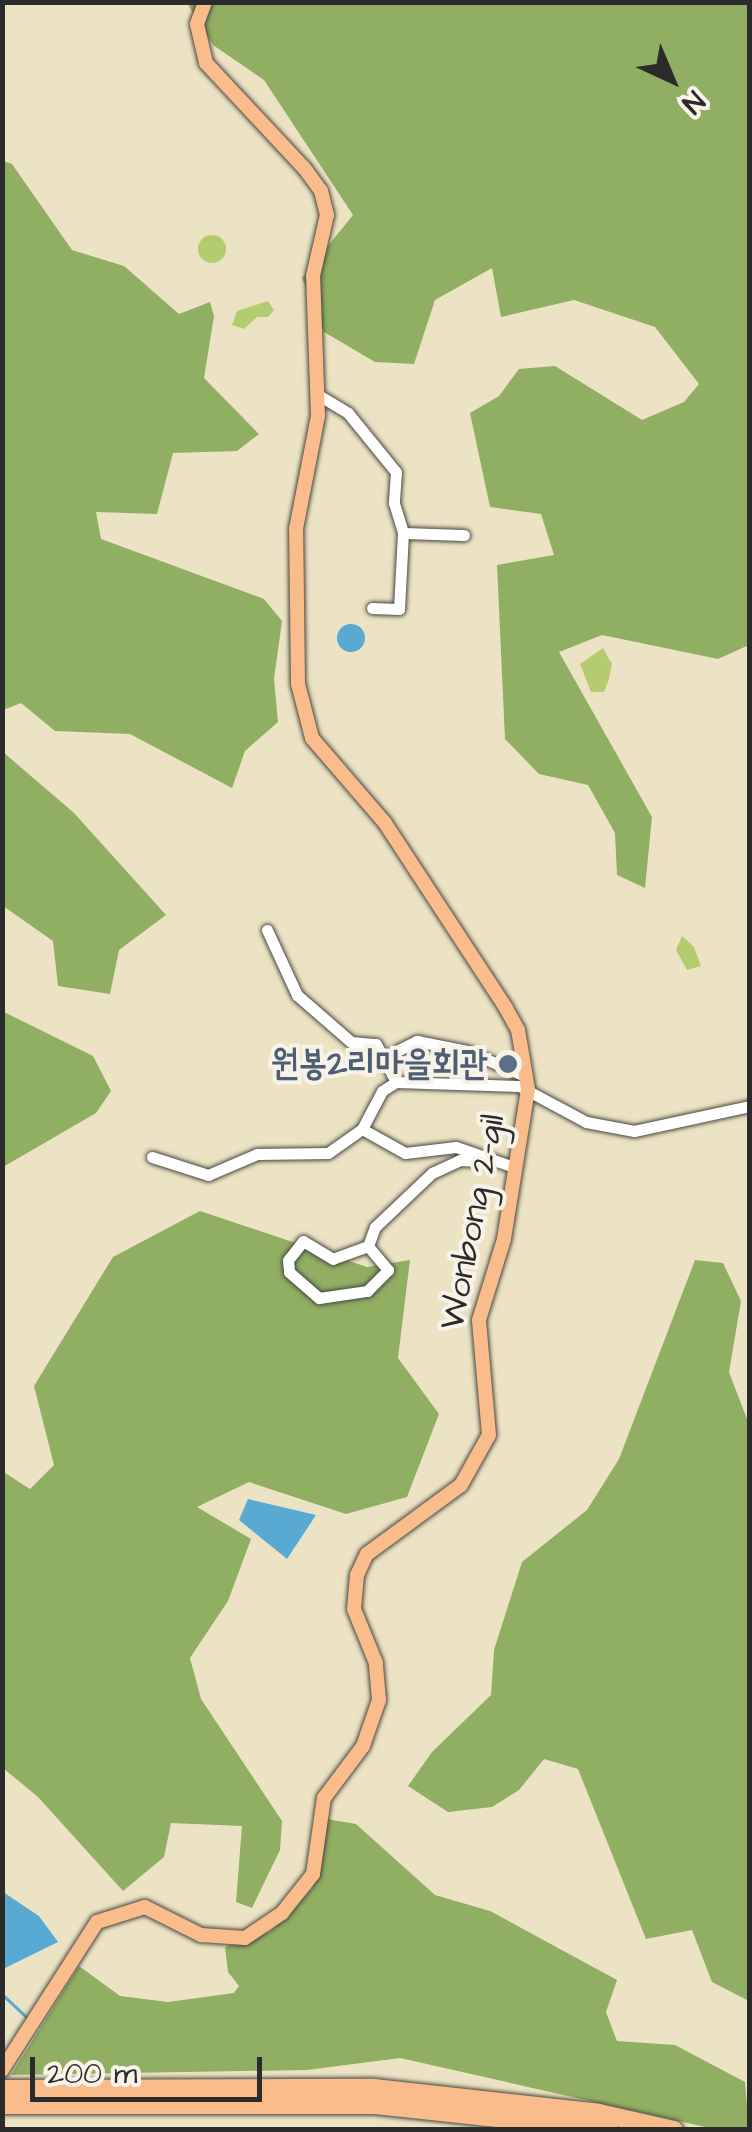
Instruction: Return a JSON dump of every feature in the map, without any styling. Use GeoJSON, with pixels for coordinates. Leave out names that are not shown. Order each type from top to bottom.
{"type":"FeatureCollection","features":[{"type":"Feature","properties":{"kind":"highway"},"geometry":{"type":"LineString","coordinates":[[3,2088],[375,2105],[610,2130]]}},
{"type":"Feature","properties":{"kind":"highway"},"geometry":{"type":"LineString","coordinates":[[3,2088],[374,2088],[599,2113],[674,2130]]}},
{"type":"Feature","properties":{"kind":"main road","name":"Wonbong 2-gil"},"geometry":{"type":"LineString","coordinates":[[3,2088],[97,1922],[146,1907],[202,1936],[245,1938],[282,1913],[313,1874],[322,1810],[331,1783],[370,1732],[379,1700],[376,1663],[354,1609],[365,1557],[461,1486],[489,1435],[479,1320],[504,1239],[527,1082],[518,1030],[491,984],[386,824],[312,736],[298,684],[294,594],[298,519],[320,396],[312,276],[328,215],[324,199],[283,143],[206,63],[197,24],[205,2]]}},
{"type":"Feature","properties":{"kind":"street"},"geometry":{"type":"LineString","coordinates":[[320,396],[348,414],[393,463],[394,503],[404,533],[399,609],[372,608]]}},
{"type":"Feature","properties":{"kind":"street"},"geometry":{"type":"LineString","coordinates":[[404,533],[464,535]]}},
{"type":"Feature","properties":{"kind":"street"},"geometry":{"type":"LineString","coordinates":[[267,930],[296,995],[351,1042],[376,1044],[396,1082]]}},
{"type":"Feature","properties":{"kind":"street"},"geometry":{"type":"LineString","coordinates":[[385,1058],[418,1042],[467,1050],[527,1082],[586,1122],[634,1131],[750,1106]]}},
{"type":"Feature","properties":{"kind":"street"},"geometry":{"type":"LineString","coordinates":[[152,1158],[208,1175],[256,1154],[328,1154],[362,1128],[382,1090],[396,1082],[527,1082]]}},
{"type":"Feature","properties":{"kind":"street"},"geometry":{"type":"LineString","coordinates":[[362,1128],[405,1153],[456,1148],[480,1161],[514,1168]]}},
{"type":"Feature","properties":{"kind":"street"},"geometry":{"type":"LineString","coordinates":[[368,1246],[388,1270],[366,1291],[319,1298],[289,1272],[288,1260],[303,1240],[333,1259],[368,1246],[376,1227],[418,1182],[448,1165],[480,1161]]}},
{"type":"Feature","properties":{"kind":"green space"},"geometry":{"type":"Polygon","coordinates":[[[187,3],[749,3],[749,645],[718,659],[602,635],[559,652],[652,817],[645,888],[617,875],[615,833],[588,785],[539,774],[505,739],[497,565],[554,555],[541,514],[490,507],[470,413],[499,396],[519,369],[555,366],[642,420],[684,402],[699,384],[655,327],[574,300],[501,317],[492,268],[435,300],[414,364],[375,362],[324,332],[302,278],[353,215],[264,80],[213,45],[187,3]]]}},
{"type":"Feature","properties":{"kind":"green space"},"geometry":{"type":"Polygon","coordinates":[[[3,161],[12,164],[72,250],[124,266],[179,314],[210,302],[214,316],[204,378],[259,434],[237,451],[173,453],[157,514],[96,512],[101,539],[264,599],[282,621],[274,679],[278,722],[245,751],[232,788],[130,734],[55,731],[21,703],[3,710],[3,161]]]}},
{"type":"Feature","properties":{"kind":"green space"},"geometry":{"type":"Polygon","coordinates":[[[212,235],[222,239],[226,249],[222,259],[212,263],[202,259],[198,249],[202,239],[212,235]]]}},
{"type":"Feature","properties":{"kind":"green space"},"geometry":{"type":"Polygon","coordinates":[[[268,301],[274,310],[268,317],[257,317],[244,329],[232,325],[237,311],[268,301]]]}},
{"type":"Feature","properties":{"kind":"green space"},"geometry":{"type":"Polygon","coordinates":[[[603,648],[612,664],[609,679],[604,692],[591,692],[580,664],[603,648]]]}},
{"type":"Feature","properties":{"kind":"green space"},"geometry":{"type":"Polygon","coordinates":[[[3,752],[74,813],[166,915],[119,950],[110,994],[58,986],[53,941],[3,906],[3,752]]]}},
{"type":"Feature","properties":{"kind":"green space"},"geometry":{"type":"Polygon","coordinates":[[[682,936],[694,947],[701,966],[687,970],[676,950],[682,936]]]}},
{"type":"Feature","properties":{"kind":"green space"},"geometry":{"type":"Polygon","coordinates":[[[2,1011],[93,1056],[111,1091],[96,1113],[3,1167],[2,1011]]]}},
{"type":"Feature","properties":{"kind":"green space"},"geometry":{"type":"Polygon","coordinates":[[[200,1211],[367,1267],[410,1260],[398,1358],[439,1414],[407,1497],[346,1514],[249,1482],[197,1507],[251,1539],[228,1601],[190,1658],[201,1699],[282,1821],[280,1850],[252,1908],[236,1902],[242,1826],[171,1823],[164,1857],[123,1891],[38,1797],[3,1768],[2,1471],[30,1489],[54,1465],[34,1386],[113,1257],[200,1211]]]}},
{"type":"Feature","properties":{"kind":"green space"},"geometry":{"type":"Polygon","coordinates":[[[695,1260],[723,1263],[741,1301],[729,1372],[750,1427],[749,2001],[712,1982],[692,1930],[646,1939],[578,1769],[544,1759],[519,1790],[492,1807],[448,1812],[408,1786],[432,1752],[491,1695],[494,1650],[522,1562],[587,1510],[619,1459],[695,1260]]]}},
{"type":"Feature","properties":{"kind":"green space"},"geometry":{"type":"Polygon","coordinates":[[[327,1819],[356,1824],[435,1895],[490,1911],[617,1980],[606,2012],[617,2041],[675,2045],[745,2082],[749,2129],[714,2129],[400,2058],[307,2070],[11,2075],[79,1966],[120,1996],[168,2002],[234,1993],[239,1986],[228,1972],[225,1947],[270,1932],[312,1889],[327,1819]]]}},
{"type":"Feature","properties":{"kind":"water"},"geometry":{"type":"Polygon","coordinates":[[[351,624],[361,628],[365,638],[361,648],[351,652],[341,648],[337,638],[341,628],[351,624]]]}},
{"type":"Feature","properties":{"kind":"water"},"geometry":{"type":"Polygon","coordinates":[[[248,1499],[316,1515],[287,1559],[239,1520],[248,1499]]]}},
{"type":"Feature","properties":{"kind":"water"},"geometry":{"type":"Polygon","coordinates":[[[3,1892],[39,1916],[58,1942],[3,1969],[3,1892]]]}},
{"type":"Feature","properties":{"kind":"waterway"},"geometry":{"type":"LineString","coordinates":[[2,1994],[27,2017]]}},
{"type":"Feature","properties":{"kind":"place","name":"원봉2리마을회관"},"geometry":{"type":"Point","coordinates":[508,1064]}}]}
